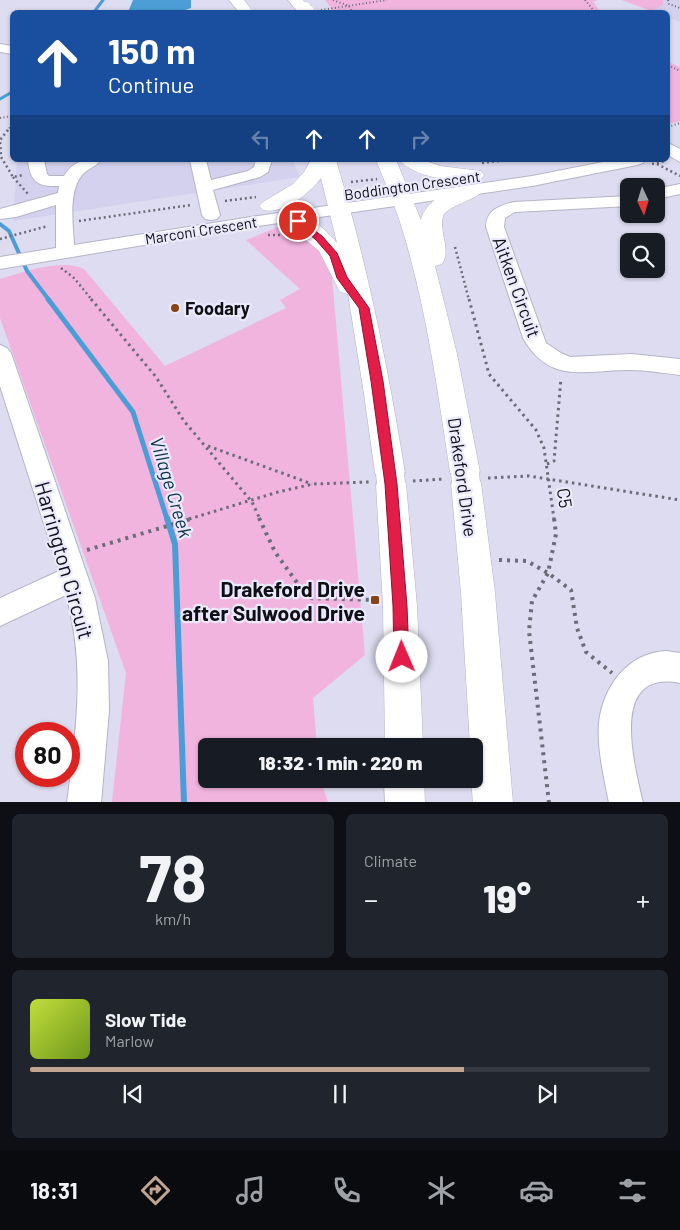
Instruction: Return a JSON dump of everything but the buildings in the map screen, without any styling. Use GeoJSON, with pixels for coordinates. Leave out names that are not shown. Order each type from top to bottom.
{"type":"FeatureCollection","features":[{"type":"Feature","properties":{"kind":"highway"},"geometry":{"type":"LineString","coordinates":[[236,0],[244,10]]}},
{"type":"Feature","properties":{"kind":"highway"},"geometry":{"type":"LineString","coordinates":[[270,206],[299,190],[317,170],[320,162]]}},
{"type":"Feature","properties":{"kind":"highway"},"geometry":{"type":"LineString","coordinates":[[327,162],[364,308],[377,381],[390,478],[400,606],[404,738]]}},
{"type":"Feature","properties":{"kind":"highway"},"geometry":{"type":"LineString","coordinates":[[413,162],[429,170],[473,183]]}},
{"type":"Feature","properties":{"kind":"highway","name":"Drakeford Drive"},"geometry":{"type":"LineString","coordinates":[[394,181],[415,235],[428,280],[446,364],[465,478],[478,593],[494,802]]}},
{"type":"Feature","properties":{"kind":"highway"},"geometry":{"type":"LineString","coordinates":[[428,280],[435,254],[431,220],[436,210],[473,183]]}},
{"type":"Feature","properties":{"kind":"highway"},"geometry":{"type":"LineString","coordinates":[[290,217],[319,238],[334,255],[342,278],[364,308]]}},
{"type":"Feature","properties":{"kind":"highway"},"geometry":{"type":"LineString","coordinates":[[404,788],[405,802]]}},
{"type":"Feature","properties":{"kind":"street"},"geometry":{"type":"LineString","coordinates":[[670,151],[680,137]]}},
{"type":"Feature","properties":{"kind":"street"},"geometry":{"type":"LineString","coordinates":[[36,162],[36,174],[39,178],[53,181],[67,189]]}},
{"type":"Feature","properties":{"kind":"street"},"geometry":{"type":"LineString","coordinates":[[63,244],[67,189],[79,167],[89,162]]}},
{"type":"Feature","properties":{"kind":"street"},"geometry":{"type":"LineString","coordinates":[[198,162],[208,201],[262,169],[264,162]]}},
{"type":"Feature","properties":{"kind":"street","name":"Boddington Crescent"},"geometry":{"type":"LineString","coordinates":[[473,183],[567,162]]}},
{"type":"Feature","properties":{"kind":"street","name":"Boddington Crescent"},"geometry":{"type":"LineString","coordinates":[[394,181],[473,183],[532,181],[627,162]]}},
{"type":"Feature","properties":{"kind":"street","name":"Marconi Crescent"},"geometry":{"type":"LineString","coordinates":[[10,248],[63,244],[290,217],[337,197],[394,181]]}},
{"type":"Feature","properties":{"kind":"street"},"geometry":{"type":"LineString","coordinates":[[0,214],[10,212],[67,189]]}},
{"type":"Feature","properties":{"kind":"street"},"geometry":{"type":"LineString","coordinates":[[665,192],[680,189]]}},
{"type":"Feature","properties":{"kind":"street","name":"Marconi Crescent"},"geometry":{"type":"LineString","coordinates":[[63,244],[208,201],[270,206],[337,197]]}},
{"type":"Feature","properties":{"kind":"street","name":"Aitken Circuit"},"geometry":{"type":"LineString","coordinates":[[620,201],[514,207],[506,209],[498,215],[495,221],[495,228],[533,338],[539,348],[552,359],[569,365],[632,362],[680,367]]}},
{"type":"Feature","properties":{"kind":"street","name":"Harrington Circuit"},"geometry":{"type":"LineString","coordinates":[[0,353],[7,400],[81,598],[93,661],[94,711],[84,802]]}},
{"type":"Feature","properties":{"kind":"street"},"geometry":{"type":"LineString","coordinates":[[0,612],[71,568]]}},
{"type":"Feature","properties":{"kind":"street"},"geometry":{"type":"LineString","coordinates":[[626,802],[614,742],[616,712],[625,689],[640,673],[660,666],[680,668]]}},
{"type":"Feature","properties":{"kind":"path"},"geometry":{"type":"LineString","coordinates":[[333,0],[349,6],[351,10]]}},
{"type":"Feature","properties":{"kind":"path"},"geometry":{"type":"LineString","coordinates":[[306,8],[349,6],[387,0]]}},
{"type":"Feature","properties":{"kind":"path"},"geometry":{"type":"LineString","coordinates":[[584,0],[592,10]]}},
{"type":"Feature","properties":{"kind":"path"},"geometry":{"type":"LineString","coordinates":[[668,0],[669,4],[680,8]]}},
{"type":"Feature","properties":{"kind":"path"},"geometry":{"type":"LineString","coordinates":[[670,151],[680,176]]}},
{"type":"Feature","properties":{"kind":"path"},"geometry":{"type":"LineString","coordinates":[[337,197],[394,181]]}},
{"type":"Feature","properties":{"kind":"path"},"geometry":{"type":"LineString","coordinates":[[10,248],[63,244],[208,201],[299,190]]}},
{"type":"Feature","properties":{"kind":"path","name":"C5"},"geometry":{"type":"LineString","coordinates":[[454,243],[489,374],[536,430],[544,448],[547,464],[556,534],[548,573],[532,601],[529,632],[549,802]]}},
{"type":"Feature","properties":{"kind":"path"},"geometry":{"type":"LineString","coordinates":[[63,244],[74,278],[156,377],[184,421],[252,502],[275,552],[308,598],[375,600]]}},
{"type":"Feature","properties":{"kind":"path"},"geometry":{"type":"LineString","coordinates":[[547,464],[554,461],[562,362]]}},
{"type":"Feature","properties":{"kind":"path"},"geometry":{"type":"LineString","coordinates":[[206,445],[313,484]]}},
{"type":"Feature","properties":{"kind":"path"},"geometry":{"type":"LineString","coordinates":[[528,476],[680,500]]}},
{"type":"Feature","properties":{"kind":"path"},"geometry":{"type":"LineString","coordinates":[[71,568],[169,524],[252,502],[278,492]]}},
{"type":"Feature","properties":{"kind":"path"},"geometry":{"type":"LineString","coordinates":[[497,568],[496,560],[527,561],[548,573],[571,590],[577,628],[586,652],[629,684]]}},
{"type":"Feature","properties":{"kind":"shaded area"},"geometry":{"type":"Polygon","coordinates":[[[325,0],[598,0],[593,2],[599,10],[332,10],[325,0]]]}},
{"type":"Feature","properties":{"kind":"shaded area"},"geometry":{"type":"Polygon","coordinates":[[[622,0],[680,0],[680,22],[670,18],[670,10],[650,10],[622,0]]]}},
{"type":"Feature","properties":{"kind":"shaded area"},"geometry":{"type":"Polygon","coordinates":[[[622,0],[663,0],[663,5],[648,10],[622,0]]]}},
{"type":"Feature","properties":{"kind":"shaded area"},"geometry":{"type":"Polygon","coordinates":[[[670,63],[680,67],[680,121],[670,124],[670,63]]]}},
{"type":"Feature","properties":{"kind":"shaded area"},"geometry":{"type":"Polygon","coordinates":[[[17,162],[294,162],[300,177],[13,221],[17,162]]]}},
{"type":"Feature","properties":{"kind":"shaded area"},"geometry":{"type":"Polygon","coordinates":[[[288,223],[300,227],[331,266],[365,655],[313,698],[316,738],[198,738],[198,788],[323,788],[328,802],[112,802],[126,673],[0,318],[0,279],[54,265],[75,266],[84,269],[165,366],[286,308],[280,300],[300,289],[246,240],[288,223]]]}},
{"type":"Feature","properties":{"kind":"water"},"geometry":{"type":"Polygon","coordinates":[[[133,0],[191,0],[191,8],[186,10],[129,10],[133,0]]]}},
{"type":"Feature","properties":{"kind":"waterway","name":"Village Creek"},"geometry":{"type":"LineString","coordinates":[[96,10],[103,0]]}},
{"type":"Feature","properties":{"kind":"waterway","name":"Village Creek"},"geometry":{"type":"LineString","coordinates":[[0,99],[10,93]]}},
{"type":"Feature","properties":{"kind":"waterway","name":"Village Creek"},"geometry":{"type":"LineString","coordinates":[[0,224],[9,231],[27,271],[49,300]]}},
{"type":"Feature","properties":{"kind":"waterway","name":"Village Creek"},"geometry":{"type":"LineString","coordinates":[[48,299],[133,412],[167,519]]}},
{"type":"Feature","properties":{"kind":"waterway","name":"Village Creek"},"geometry":{"type":"LineString","coordinates":[[167,518],[175,544],[184,802]]}},
{"type":"Feature","properties":{"kind":"place","name":"Foodary"},"geometry":{"type":"Point","coordinates":[175,308]}},
{"type":"Feature","properties":{"kind":"place","name":"Drakeford Drive after Sulwood Drive"},"geometry":{"type":"Point","coordinates":[375,600]}},
{"type":"Feature","properties":{"kind":"route"},"geometry":{"type":"LineString","coordinates":[[298,221],[319,238],[334,255],[342,278],[364,308],[377,381],[391,484],[402,657]]}}]}
